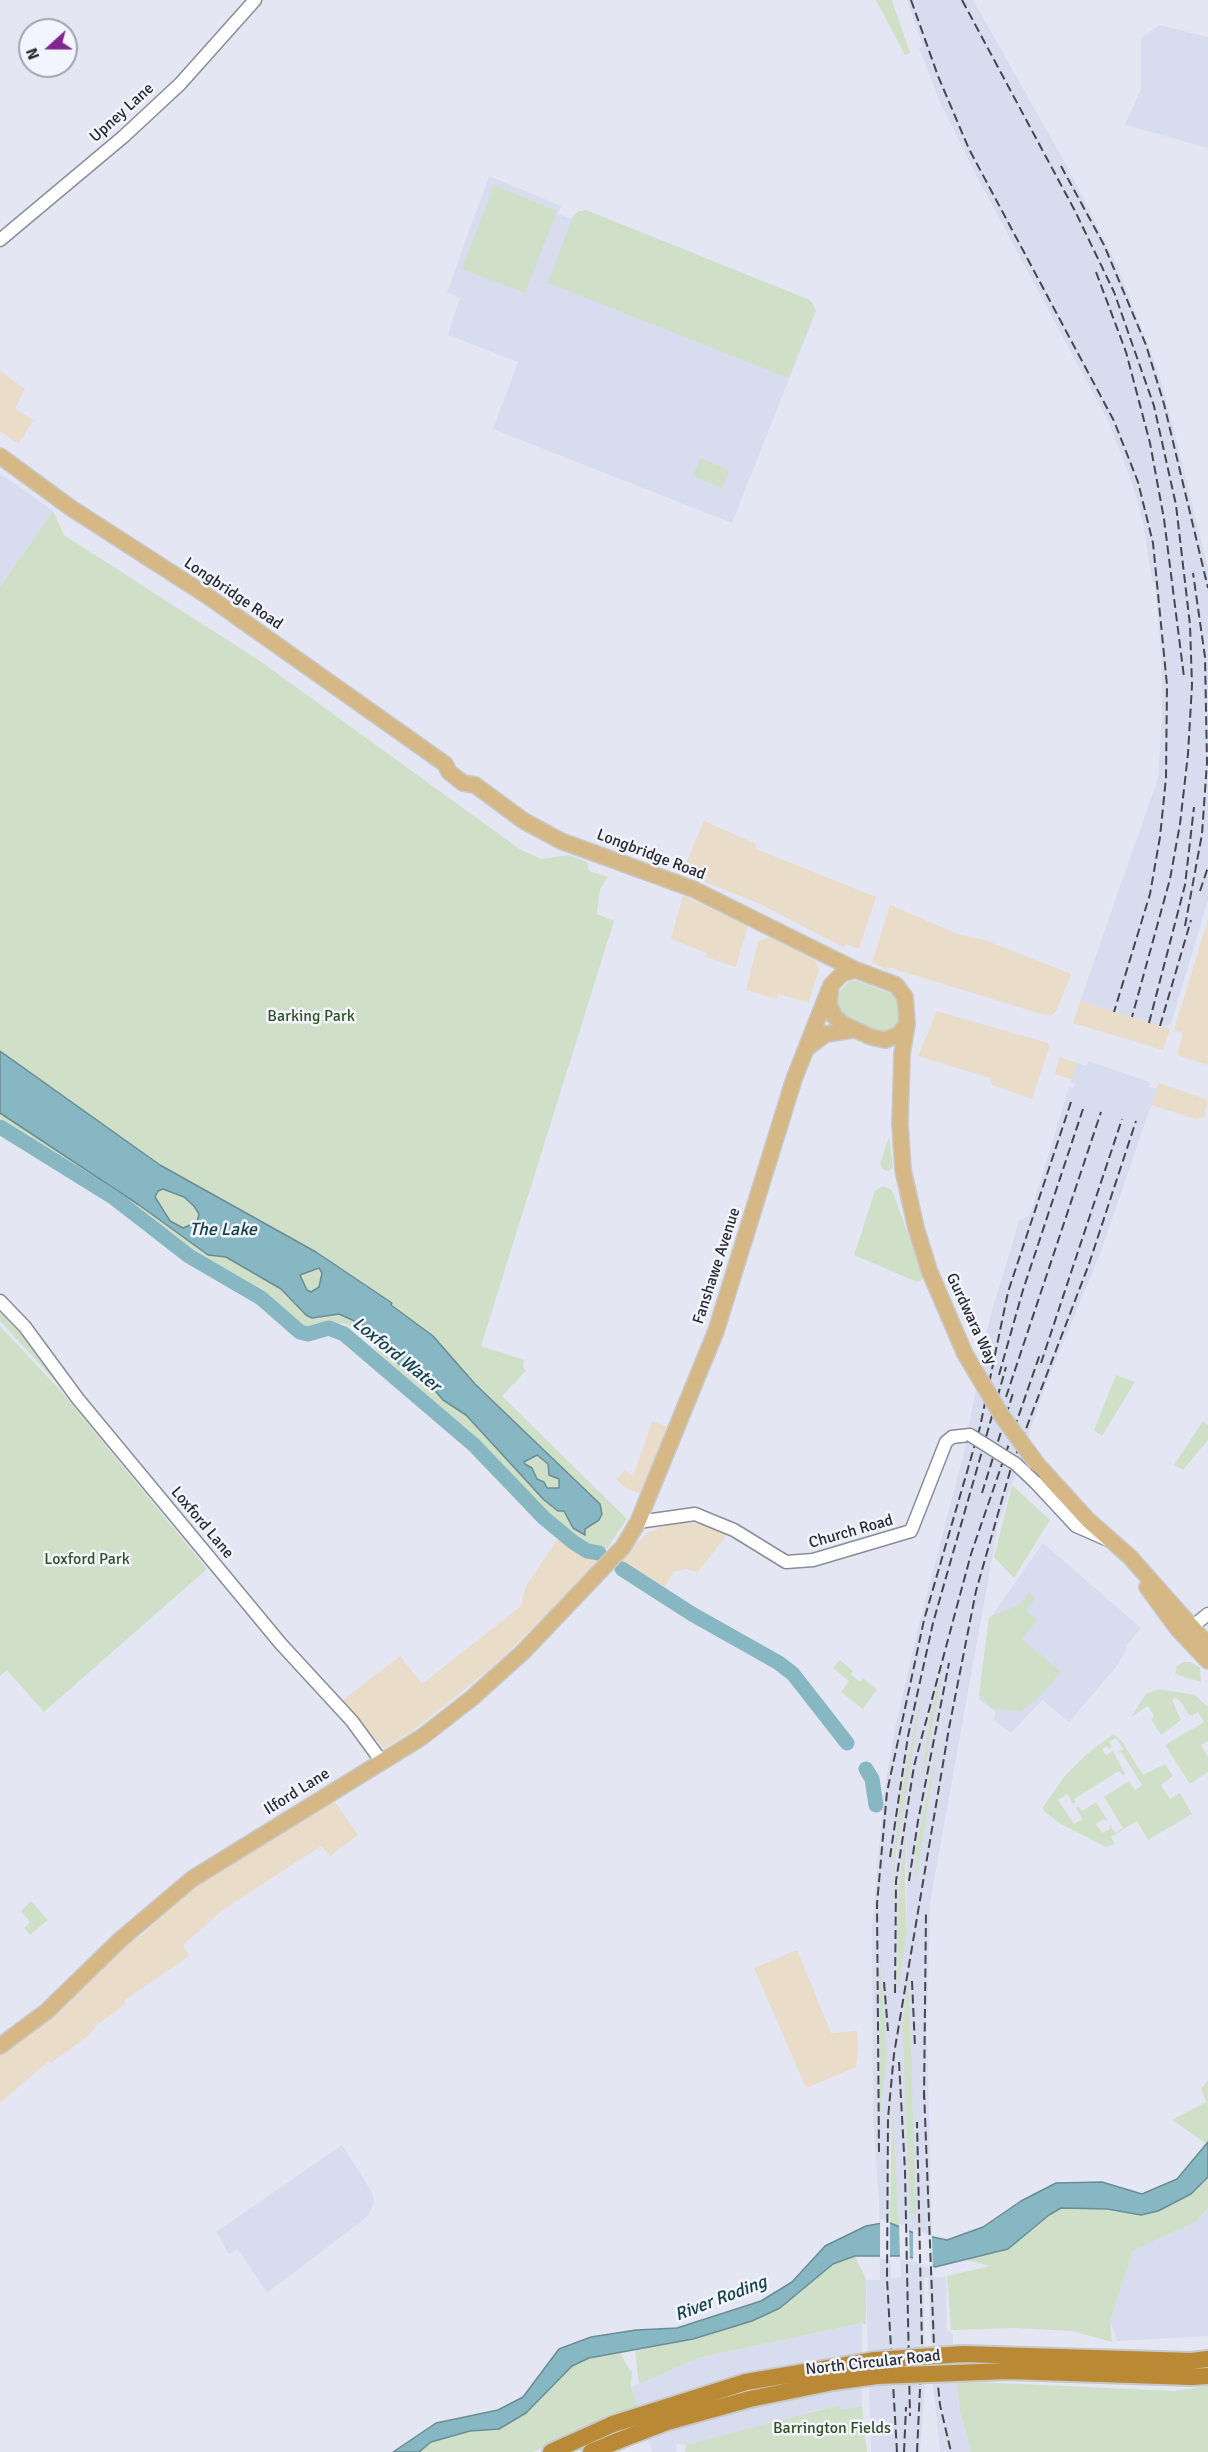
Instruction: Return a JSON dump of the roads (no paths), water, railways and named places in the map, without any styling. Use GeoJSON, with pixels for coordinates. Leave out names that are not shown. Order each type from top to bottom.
{"type":"FeatureCollection","features":[{"type":"Feature","properties":{"kind":"highway","name":"North Circular Road"},"geometry":{"type":"LineString","coordinates":[[551,2452],[662,2406],[746,2382],[831,2365],[963,2354],[1200,2369]]}},
{"type":"Feature","properties":{"kind":"highway","name":"North Circular Road"},"geometry":{"type":"LineString","coordinates":[[591,2452],[668,2422],[750,2398],[877,2376],[1008,2371],[1200,2369]]}},
{"type":"Feature","properties":{"kind":"main road","name":"Longbridge Road"},"geometry":{"type":"LineString","coordinates":[[0,456],[71,508],[218,604],[445,764],[449,772],[464,783],[475,785],[524,821],[561,841],[693,889],[856,970]]}},
{"type":"Feature","properties":{"kind":"main road"},"geometry":{"type":"LineString","coordinates":[[819,950],[828,961],[830,987],[828,999],[834,1016],[843,1024],[893,1052],[903,1069]]}},
{"type":"Feature","properties":{"kind":"main road"},"geometry":{"type":"LineString","coordinates":[[830,987],[843,973],[856,970],[899,987],[907,1006],[907,1024],[901,1033],[885,1040],[864,1034]]}},
{"type":"Feature","properties":{"kind":"main road","name":"Fanshawe Avenue"},"geometry":{"type":"LineString","coordinates":[[638,1522],[716,1330],[802,1059],[830,987]]}},
{"type":"Feature","properties":{"kind":"main road","name":"Gurdwara Way"},"geometry":{"type":"LineString","coordinates":[[907,1024],[900,1124],[903,1170],[916,1228],[929,1270],[965,1354],[998,1410],[1037,1464],[1109,1540],[1191,1634],[1207,1644]]}},
{"type":"Feature","properties":{"kind":"main road","name":"Fanshawe Avenue"},"geometry":{"type":"LineString","coordinates":[[802,1059],[808,1046],[821,1036],[844,1029],[864,1034]]}},
{"type":"Feature","properties":{"kind":"main road","name":"Ilford Lane"},"geometry":{"type":"LineString","coordinates":[[0,2046],[47,2011],[120,1940],[192,1878],[422,1737],[472,1698],[524,1651],[608,1564],[623,1547],[638,1522]]}},
{"type":"Feature","properties":{"kind":"main road","name":"Gurdwara Way"},"geometry":{"type":"LineString","coordinates":[[1109,1540],[1130,1557],[1172,1602],[1208,1661]]}},
{"type":"Feature","properties":{"kind":"street","name":"Upney Lane"},"geometry":{"type":"LineString","coordinates":[[0,240],[123,136],[180,84],[255,0]]}},
{"type":"Feature","properties":{"kind":"street","name":"Loxford Lane"},"geometry":{"type":"LineString","coordinates":[[0,1301],[25,1327],[78,1399],[281,1644],[352,1721],[382,1762]]}},
{"type":"Feature","properties":{"kind":"street","name":"Church Road"},"geometry":{"type":"LineString","coordinates":[[638,1522],[686,1514],[706,1517],[734,1530],[786,1562],[803,1562],[911,1531],[946,1442],[952,1437],[970,1435],[1016,1464],[1076,1526],[1109,1540]]}},
{"type":"Feature","properties":{"kind":"street"},"geometry":{"type":"LineString","coordinates":[[1191,1634],[1208,1614]]}},
{"type":"Feature","properties":{"kind":"water","name":"The Lake"},"geometry":{"type":"Polygon","coordinates":[[[0,1051],[160,1165],[316,1252],[392,1303],[391,1305],[433,1336],[475,1384],[600,1504],[602,1514],[599,1520],[585,1529],[585,1535],[573,1528],[564,1511],[558,1511],[544,1500],[466,1415],[443,1400],[426,1380],[402,1368],[370,1328],[339,1314],[312,1318],[306,1315],[281,1289],[226,1257],[208,1255],[139,1205],[0,1113],[0,1051]],[[163,1189],[158,1191],[155,1197],[170,1221],[183,1228],[197,1222],[199,1214],[194,1206],[184,1197],[163,1189]],[[319,1268],[300,1275],[307,1290],[311,1292],[319,1287],[322,1273],[319,1268]],[[537,1455],[524,1462],[532,1468],[537,1479],[544,1482],[547,1488],[559,1488],[559,1479],[549,1475],[548,1464],[537,1455]]]}},
{"type":"Feature","properties":{"kind":"water"},"geometry":{"type":"Polygon","coordinates":[[[1208,2142],[1208,2177],[1191,2194],[1158,2211],[1141,2215],[1107,2209],[1061,2208],[1049,2215],[1008,2249],[935,2267],[915,2258],[901,2256],[855,2256],[833,2264],[780,2308],[752,2321],[693,2339],[589,2358],[572,2366],[526,2413],[499,2429],[470,2431],[431,2442],[419,2452],[393,2452],[436,2423],[498,2410],[523,2397],[559,2349],[591,2337],[636,2330],[677,2328],[761,2301],[792,2282],[825,2246],[866,2226],[888,2222],[914,2233],[947,2240],[983,2227],[1021,2201],[1056,2183],[1102,2182],[1142,2194],[1177,2179],[1208,2142]]]}},
{"type":"Feature","properties":{"kind":"waterway","name":"Loxford Water"},"geometry":{"type":"LineString","coordinates":[[0,1127],[113,1197],[189,1256],[261,1298],[300,1332],[308,1334],[329,1328],[344,1334],[474,1445],[544,1518],[587,1551],[599,1553]]}},
{"type":"Feature","properties":{"kind":"waterway","name":"Loxford Water"},"geometry":{"type":"LineString","coordinates":[[622,1569],[692,1614],[779,1663],[793,1674],[847,1743]]}},
{"type":"Feature","properties":{"kind":"waterway","name":"Loxford Water"},"geometry":{"type":"LineString","coordinates":[[866,1769],[872,1779],[876,1805]]}},
{"type":"Feature","properties":{"kind":"railway"},"geometry":{"type":"LineString","coordinates":[[911,0],[938,76],[969,149],[1114,421],[1138,482],[1153,543],[1167,685],[1166,778],[1160,837],[1150,894],[1114,1012]]}},
{"type":"Feature","properties":{"kind":"railway"},"geometry":{"type":"LineString","coordinates":[[962,0],[1075,211],[1114,292],[1154,406],[1176,505],[1190,625],[1192,685],[1188,754],[1180,824],[1170,879],[1132,1017]]}},
{"type":"Feature","properties":{"kind":"railway"},"geometry":{"type":"LineString","coordinates":[[1061,166],[1104,245],[1146,345],[1164,404],[1208,588]]}},
{"type":"Feature","properties":{"kind":"railway"},"geometry":{"type":"LineString","coordinates":[[1096,272],[1126,352],[1150,443],[1164,519],[1184,677]]}},
{"type":"Feature","properties":{"kind":"railway"},"geometry":{"type":"LineString","coordinates":[[1185,926],[1202,834],[1207,762],[1205,657],[1193,573]]}},
{"type":"Feature","properties":{"kind":"railway"},"geometry":{"type":"LineString","coordinates":[[1149,1023],[1185,885],[1194,807]]}},
{"type":"Feature","properties":{"kind":"railway"},"geometry":{"type":"LineString","coordinates":[[1200,891],[1208,867]]}},
{"type":"Feature","properties":{"kind":"railway"},"geometry":{"type":"LineString","coordinates":[[1160,1026],[1191,920]]}},
{"type":"Feature","properties":{"kind":"railway"},"geometry":{"type":"LineString","coordinates":[[879,2152],[877,1904],[887,1792],[924,1620],[980,1427],[1008,1292],[1071,1102]]}},
{"type":"Feature","properties":{"kind":"railway"},"geometry":{"type":"LineString","coordinates":[[999,1375],[1023,1290],[1084,1106]]}},
{"type":"Feature","properties":{"kind":"railway"},"geometry":{"type":"LineString","coordinates":[[1006,1397],[1101,1112]]}},
{"type":"Feature","properties":{"kind":"railway"},"geometry":{"type":"LineString","coordinates":[[1041,1363],[1122,1119]]}},
{"type":"Feature","properties":{"kind":"railway"},"geometry":{"type":"LineString","coordinates":[[897,2452],[887,2279],[888,2118],[894,2054],[949,1728],[976,1591],[1011,1468],[1089,1264],[1136,1121]]}},
{"type":"Feature","properties":{"kind":"railway"},"geometry":{"type":"LineString","coordinates":[[895,1993],[896,1881],[914,1766],[971,1554],[1040,1354]]}},
{"type":"Feature","properties":{"kind":"railway"},"geometry":{"type":"LineString","coordinates":[[890,1857],[908,1736],[933,1623],[1006,1367]]}},
{"type":"Feature","properties":{"kind":"railway"},"geometry":{"type":"LineString","coordinates":[[982,1493],[1014,1390]]}},
{"type":"Feature","properties":{"kind":"railway"},"geometry":{"type":"LineString","coordinates":[[909,1881],[918,1821],[949,1663]]}},
{"type":"Feature","properties":{"kind":"railway"},"geometry":{"type":"LineString","coordinates":[[924,2099],[926,1911]]}},
{"type":"Feature","properties":{"kind":"railway"},"geometry":{"type":"LineString","coordinates":[[912,1981],[915,2047]]}},
{"type":"Feature","properties":{"kind":"railway"},"geometry":{"type":"LineString","coordinates":[[884,1982],[888,2031]]}},
{"type":"Feature","properties":{"kind":"railway"},"geometry":{"type":"LineString","coordinates":[[899,2062],[905,2171],[910,2416]]}},
{"type":"Feature","properties":{"kind":"railway"},"geometry":{"type":"LineString","coordinates":[[924,2091],[934,2346],[940,2405],[951,2452]]}},
{"type":"Feature","properties":{"kind":"railway"},"geometry":{"type":"LineString","coordinates":[[917,2122],[922,2346],[917,2452]]}},
{"type":"Feature","properties":{"kind":"railway"},"geometry":{"type":"LineString","coordinates":[[904,2452],[906,2407]]}},
{"type":"Feature","properties":{"kind":"park label","name":"Barking Park"},"geometry":{"type":"Point","coordinates":[311,1017]}},
{"type":"Feature","properties":{"kind":"park label","name":"Loxford Park"},"geometry":{"type":"Point","coordinates":[87,1560]}},
{"type":"Feature","properties":{"kind":"park label","name":"Barrington Fields"},"geometry":{"type":"Point","coordinates":[832,2429]}},
{"type":"Feature","properties":{"kind":"water label","name":"River Roding"},"geometry":{"type":"Point","coordinates":[721,2299]}}]}
